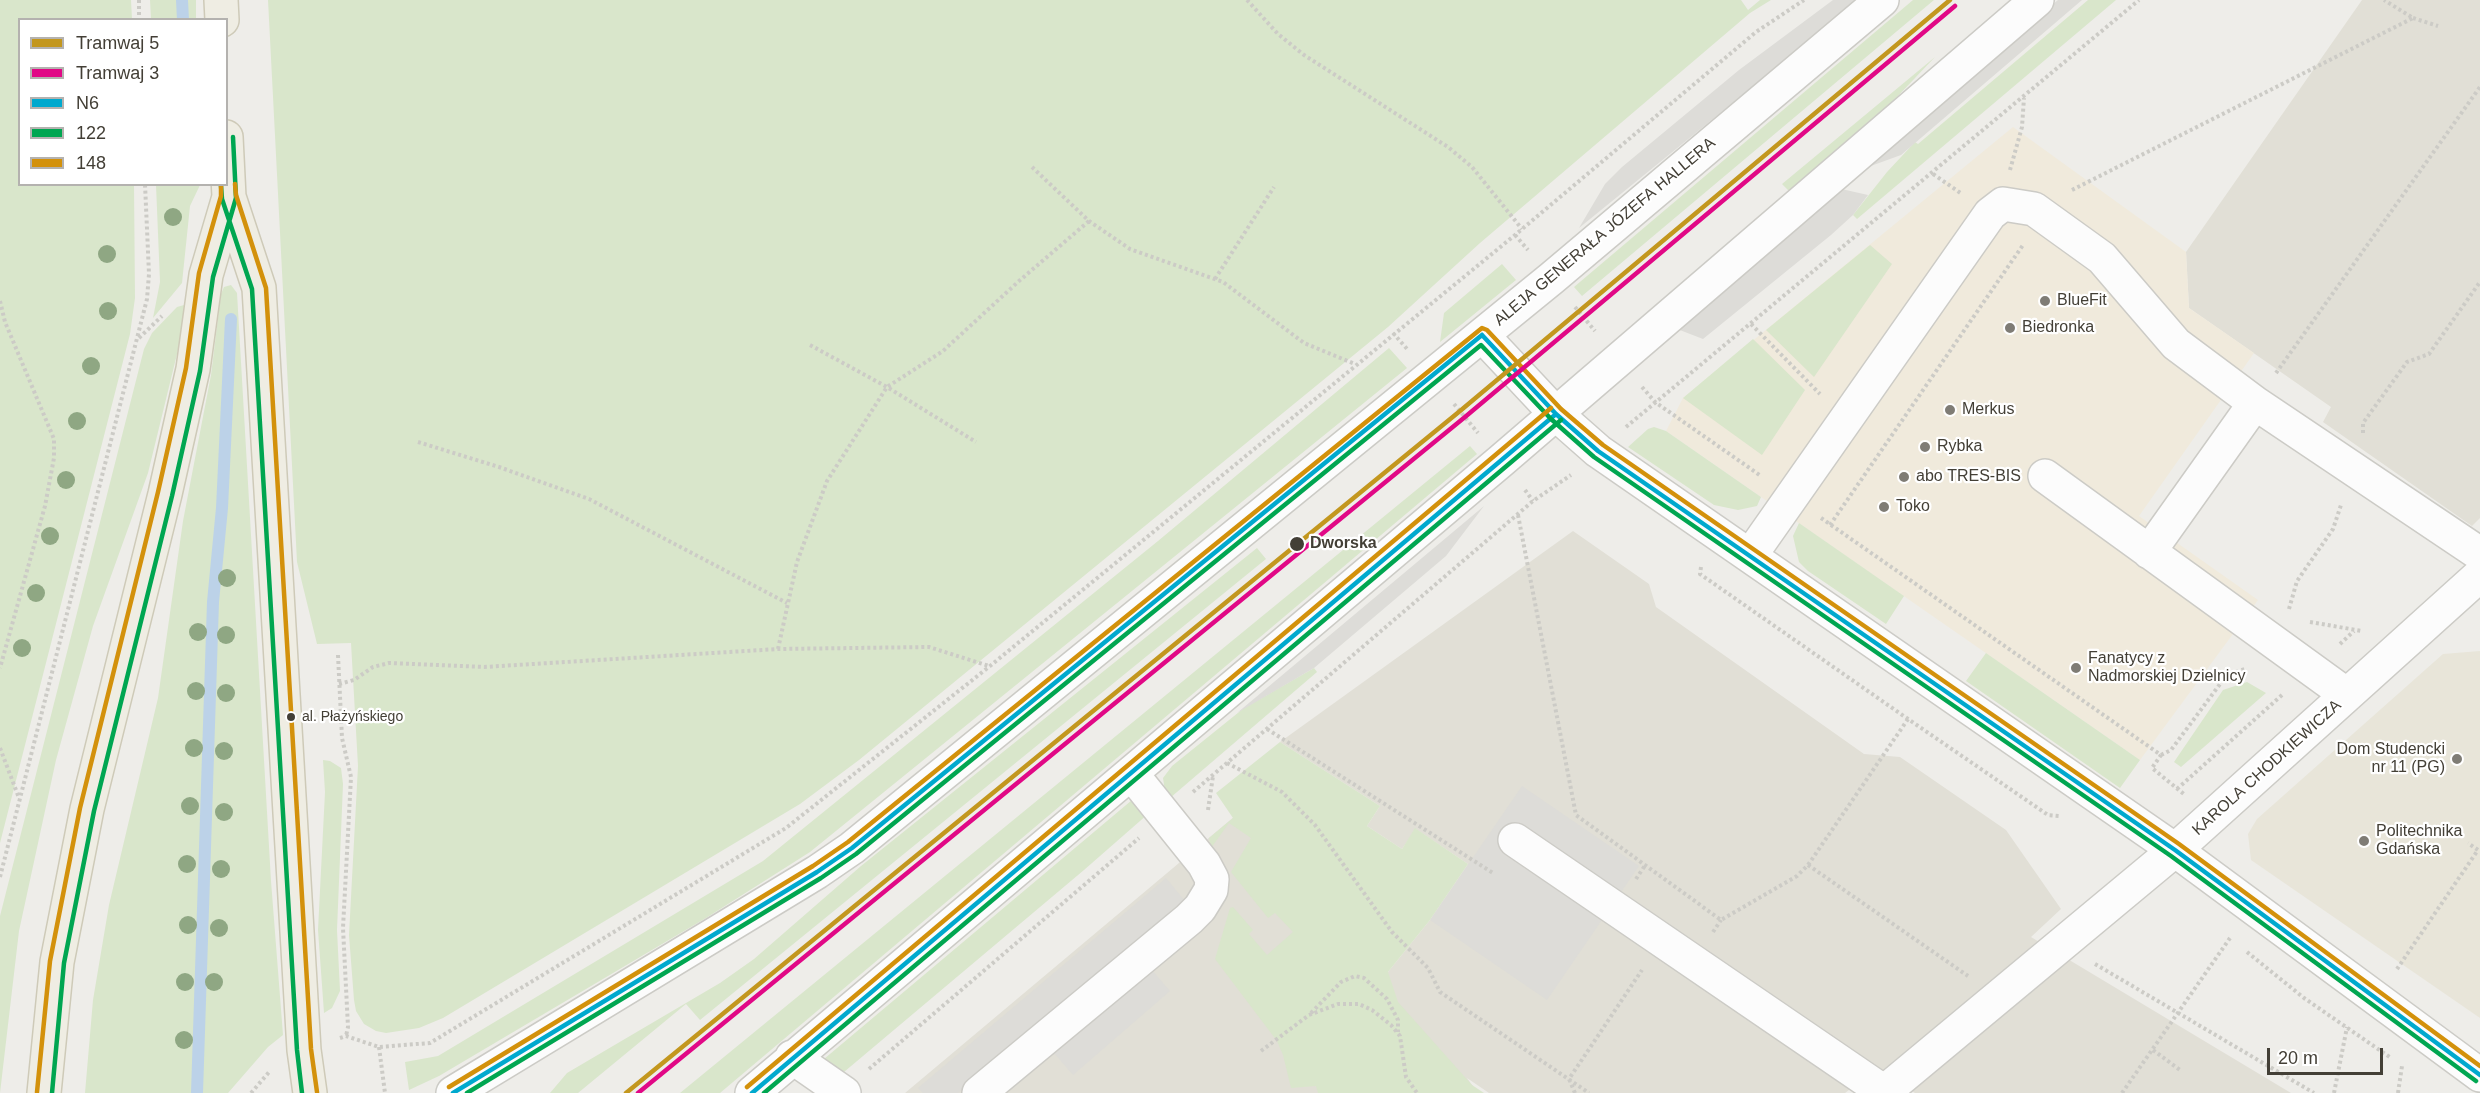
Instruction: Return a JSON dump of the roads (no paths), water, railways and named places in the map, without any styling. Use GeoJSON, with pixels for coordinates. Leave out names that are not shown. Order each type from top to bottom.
{"type":"FeatureCollection","features":[{"type":"Feature","properties":{"kind":"main road"},"geometry":{"type":"LineString","coordinates":[[221,0],[222,18]]}},
{"type":"Feature","properties":{"kind":"main road"},"geometry":{"type":"LineString","coordinates":[[228,177],[229,197],[259,288],[304,1050],[309,1093]]}},
{"type":"Feature","properties":{"kind":"main road"},"geometry":{"type":"LineString","coordinates":[[44,1093],[57,962],[87,809],[165,494],[193,369],[206,274],[229,197]]}},
{"type":"Feature","properties":{"kind":"street","name":"ALEJA GENERAŁA JÓZEFA HALLERA"},"geometry":{"type":"LineString","coordinates":[[453,1093],[817,872],[852,848],[1552,278],[1882,0]]}},
{"type":"Feature","properties":{"kind":"street"},"geometry":{"type":"LineString","coordinates":[[752,1093],[1502,460],[2037,0]]}},
{"type":"Feature","properties":{"kind":"street"},"geometry":{"type":"LineString","coordinates":[[1750,556],[1990,214],[2002,204],[2034,209],[2102,258],[2176,344],[2255,404],[2480,554]]}},
{"type":"Feature","properties":{"kind":"street"},"geometry":{"type":"LineString","coordinates":[[1482,335],[1556,414],[1605,457],[2175,850],[2480,1075]]}},
{"type":"Feature","properties":{"kind":"street"},"geometry":{"type":"LineString","coordinates":[[2150,552],[2255,404]]}},
{"type":"Feature","properties":{"kind":"street"},"geometry":{"type":"LineString","coordinates":[[2045,476],[2347,695]]}},
{"type":"Feature","properties":{"kind":"street","name":"KAROLA CHODKIEWICZA"},"geometry":{"type":"LineString","coordinates":[[1884,1092],[2175,850],[2480,575]]}},
{"type":"Feature","properties":{"kind":"street"},"geometry":{"type":"LineString","coordinates":[[979,1093],[1200,909],[1211,890],[1212,879],[1202,861],[1131,773]]}},
{"type":"Feature","properties":{"kind":"street"},"geometry":{"type":"LineString","coordinates":[[1515,840],[1884,1092]]}},
{"type":"Feature","properties":{"kind":"street"},"geometry":{"type":"LineString","coordinates":[[792,1057],[843,1092]]}},
{"type":"Feature","properties":{"kind":"waterway"},"geometry":{"type":"LineString","coordinates":[[182,0],[183,18]]}},
{"type":"Feature","properties":{"kind":"waterway"},"geometry":{"type":"LineString","coordinates":[[197,1093],[213,602],[222,508],[231,319]]}},
{"type":"Feature","properties":{"kind":"tram line","name":"5"},"geometry":{"type":"LineString","coordinates":[[626,1093],[1460,411],[1950,0]]}},
{"type":"Feature","properties":{"kind":"tram line","name":"3"},"geometry":{"type":"LineString","coordinates":[[638,1093],[1465,417],[1955,6]]}},
{"type":"Feature","properties":{"kind":"place","name":"BlueFit"},"geometry":{"type":"Point","coordinates":[2045,301]}},
{"type":"Feature","properties":{"kind":"place","name":"Biedronka"},"geometry":{"type":"Point","coordinates":[2010,328]}},
{"type":"Feature","properties":{"kind":"place","name":"Merkus"},"geometry":{"type":"Point","coordinates":[1950,410]}},
{"type":"Feature","properties":{"kind":"place","name":"Rybka"},"geometry":{"type":"Point","coordinates":[1925,447]}},
{"type":"Feature","properties":{"kind":"place","name":"abo TRES-BIS"},"geometry":{"type":"Point","coordinates":[1904,477]}},
{"type":"Feature","properties":{"kind":"place","name":"Toko"},"geometry":{"type":"Point","coordinates":[1884,507]}},
{"type":"Feature","properties":{"kind":"place","name":"Dworska"},"geometry":{"type":"Point","coordinates":[1297,544]}},
{"type":"Feature","properties":{"kind":"place","name":"Fanatycy z Nadmorskiej Dzielnicy"},"geometry":{"type":"Point","coordinates":[2076,668]}},
{"type":"Feature","properties":{"kind":"place","name":"al. Płażyńskiego"},"geometry":{"type":"Point","coordinates":[291,717]}},
{"type":"Feature","properties":{"kind":"place","name":"Dom Studencki nr 11 (PG)"},"geometry":{"type":"Point","coordinates":[2457,759]}},
{"type":"Feature","properties":{"kind":"place","name":"Politechnika Gdańska"},"geometry":{"type":"Point","coordinates":[2364,841]}}]}
